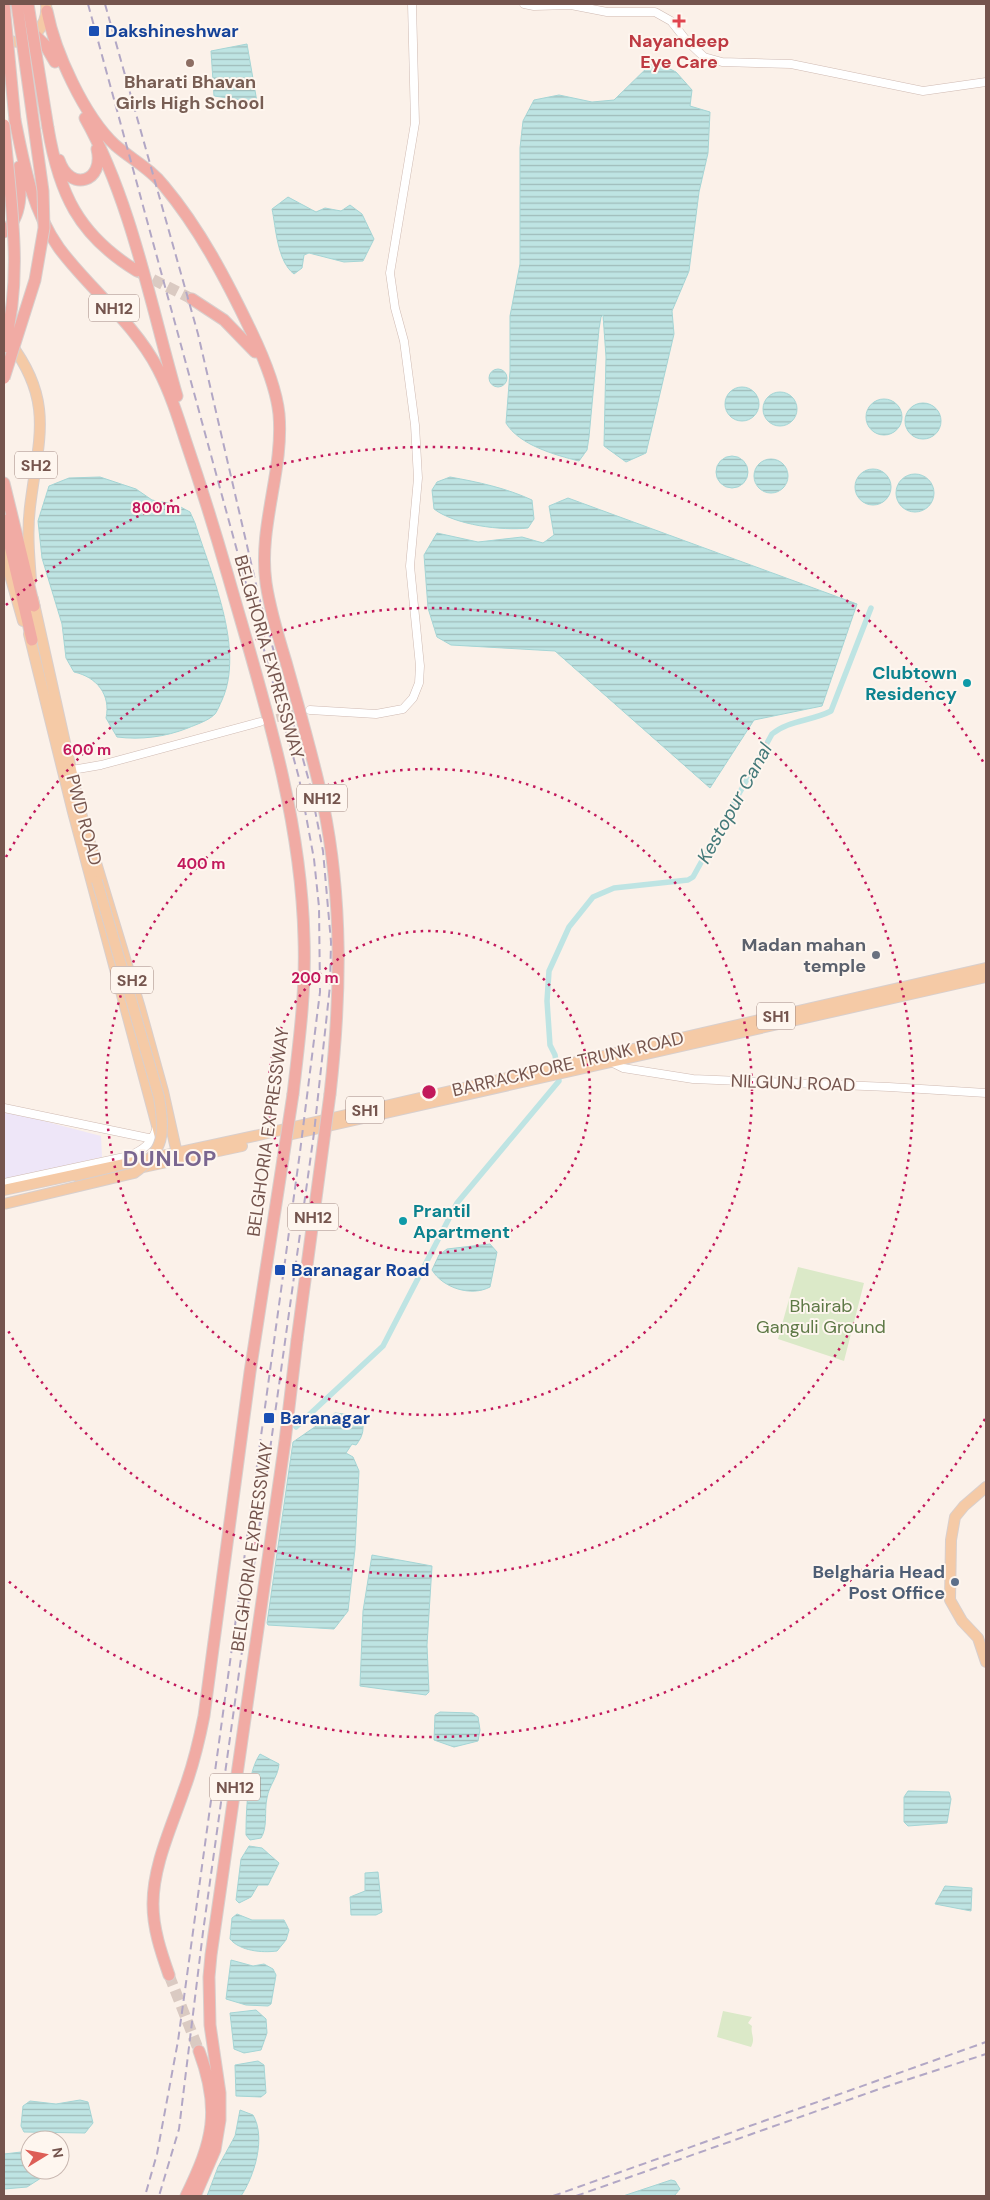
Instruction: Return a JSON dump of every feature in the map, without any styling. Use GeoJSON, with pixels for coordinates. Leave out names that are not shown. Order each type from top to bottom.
{"type":"FeatureCollection","features":[{"type":"Feature","properties":{"kind":"highway","name":"NH12"},"geometry":{"type":"LineString","coordinates":[[4,4],[15,120],[28,182],[42,220],[70,262],[127,322],[148,352],[168,390],[201,485]]}},
{"type":"Feature","properties":{"kind":"highway"},"geometry":{"type":"LineString","coordinates":[[4,378],[35,280],[44,228],[41,181],[17,4]]}},
{"type":"Feature","properties":{"kind":"highway","name":"NH12"},"geometry":{"type":"LineString","coordinates":[[28,4],[57,172],[75,213],[88,232],[104,248],[137,271]]}},
{"type":"Feature","properties":{"kind":"highway"},"geometry":{"type":"LineString","coordinates":[[46,7],[56,49],[97,124],[115,145],[157,178],[195,228],[250,329],[265,368]]}},
{"type":"Feature","properties":{"kind":"highway"},"geometry":{"type":"LineString","coordinates":[[36,35],[51,54],[92,129],[120,197],[201,485]]}},
{"type":"Feature","properties":{"kind":"highway"},"geometry":{"type":"LineString","coordinates":[[4,232],[15,219],[20,199],[15,120]]}},
{"type":"Feature","properties":{"kind":"highway"},"geometry":{"type":"LineString","coordinates":[[4,125],[15,273],[13,307],[4,347]]}},
{"type":"Feature","properties":{"kind":"highway"},"geometry":{"type":"LineString","coordinates":[[48,128],[62,168],[70,177],[79,180],[90,177],[99,166],[100,158],[92,129]]}},
{"type":"Feature","properties":{"kind":"highway","name":"NH12"},"geometry":{"type":"LineString","coordinates":[[192,299],[235,329],[253,349],[265,368]]}},
{"type":"Feature","properties":{"kind":"highway","name":"BELGHORIA EXPRESSWAY"},"geometry":{"type":"LineString","coordinates":[[195,2196],[208,2170],[220,2093],[209,1998],[210,1955],[285,1441],[330,1094],[338,1002],[338,906],[331,845],[322,802],[266,582],[265,537],[279,428],[276,398],[265,368]]}},
{"type":"Feature","properties":{"kind":"highway"},"geometry":{"type":"LineString","coordinates":[[4,483],[34,606]]}},
{"type":"Feature","properties":{"kind":"highway","name":"BELGHORIA EXPRESSWAY"},"geometry":{"type":"LineString","coordinates":[[168,1975],[155,1929],[153,1904],[156,1880],[161,1858],[195,1755],[204,1716],[242,1434],[293,1094],[302,1024],[304,978],[304,928],[298,858],[288,794],[246,633],[201,485]]}},
{"type":"Feature","properties":{"kind":"highway"},"geometry":{"type":"LineString","coordinates":[[4,520],[32,640]]}},
{"type":"Feature","properties":{"kind":"highway","name":"BELGHORIA EXPRESSWAY"},"geometry":{"type":"LineString","coordinates":[[186,2196],[214,2134],[212,2096],[199,2051]]}},
{"type":"Feature","properties":{"kind":"main road"},"geometry":{"type":"LineString","coordinates":[[5,43],[22,41],[36,35],[44,24],[46,7]]}},
{"type":"Feature","properties":{"kind":"main road","name":"PWD ROAD"},"geometry":{"type":"LineString","coordinates":[[4,334],[21,357],[32,377],[41,410],[40,442],[28,523],[34,606],[67,771],[140,1008],[178,1156]]}},
{"type":"Feature","properties":{"kind":"main road","name":"PWD ROAD"},"geometry":{"type":"LineString","coordinates":[[4,554],[20,613],[32,640],[67,771],[164,1158]]}},
{"type":"Feature","properties":{"kind":"main road"},"geometry":{"type":"LineString","coordinates":[[4,1204],[134,1173],[148,1163],[162,1138],[163,1121],[159,1097],[92,867],[91,849]]}},
{"type":"Feature","properties":{"kind":"main road","name":"BARRACKPORE TRUNK ROAD"},"geometry":{"type":"LineString","coordinates":[[4,1190],[178,1156],[565,1069],[986,968]]}},
{"type":"Feature","properties":{"kind":"main road","name":"BARRACKPORE TRUNK ROAD"},"geometry":{"type":"LineString","coordinates":[[607,1059],[986,977]]}},
{"type":"Feature","properties":{"kind":"main road","name":"BARRACKPORE TRUNK ROAD"},"geometry":{"type":"LineString","coordinates":[[4,1196],[164,1158]]}},
{"type":"Feature","properties":{"kind":"main road"},"geometry":{"type":"LineString","coordinates":[[986,1487],[964,1506],[955,1517],[950,1540],[950,1600],[962,1621],[978,1638],[986,1662]]}},
{"type":"Feature","properties":{"kind":"street"},"geometry":{"type":"LineString","coordinates":[[310,710],[367,714],[403,709],[413,698],[419,683],[420,666],[410,566],[418,478],[415,425],[404,341],[395,308],[390,273],[415,123],[412,4]]}},
{"type":"Feature","properties":{"kind":"street"},"geometry":{"type":"LineString","coordinates":[[524,4],[534,6],[572,5],[608,12],[642,10],[659,14],[671,21],[686,40],[704,57],[722,62],[791,64],[926,91],[986,82]]}},
{"type":"Feature","properties":{"kind":"street"},"geometry":{"type":"LineString","coordinates":[[67,771],[101,765],[260,722]]}},
{"type":"Feature","properties":{"kind":"street","name":"NILGUNJ ROAD"},"geometry":{"type":"LineString","coordinates":[[607,1059],[622,1068],[693,1079],[889,1086],[986,1093]]}},
{"type":"Feature","properties":{"kind":"street"},"geometry":{"type":"LineString","coordinates":[[4,1108],[153,1139]]}},
{"type":"Feature","properties":{"kind":"street"},"geometry":{"type":"LineString","coordinates":[[4,1183],[129,1156],[144,1150],[153,1139],[157,1127]]}},
{"type":"Feature","properties":{"kind":"shaded area"},"geometry":{"type":"Polygon","coordinates":[[[4,1113],[17,1114],[101,1136],[102,1157],[4,1180],[4,1113]]]}},
{"type":"Feature","properties":{"kind":"green space","name":"Bhairab Ganguli Ground"},"geometry":{"type":"Polygon","coordinates":[[[798,1267],[864,1283],[844,1361],[778,1339],[798,1267]]]}},
{"type":"Feature","properties":{"kind":"green space"},"geometry":{"type":"Polygon","coordinates":[[[723,2011],[752,2017],[748,2023],[752,2026],[753,2041],[751,2047],[717,2037],[723,2011]]]}},
{"type":"Feature","properties":{"kind":"water"},"geometry":{"type":"Polygon","coordinates":[[[247,44],[257,102],[214,96],[211,51],[247,44]]]}},
{"type":"Feature","properties":{"kind":"water"},"geometry":{"type":"Polygon","coordinates":[[[654,61],[676,72],[692,90],[690,106],[710,112],[708,153],[699,192],[689,271],[672,311],[674,334],[646,453],[626,462],[604,446],[606,357],[603,315],[599,329],[587,450],[579,461],[559,456],[528,443],[512,431],[506,423],[510,371],[510,316],[520,264],[520,148],[523,121],[534,100],[559,95],[592,102],[614,100],[654,61]]]}},
{"type":"Feature","properties":{"kind":"water"},"geometry":{"type":"Polygon","coordinates":[[[288,197],[316,212],[325,208],[341,211],[350,205],[362,214],[374,239],[363,261],[344,262],[309,253],[304,255],[302,268],[294,274],[288,268],[281,253],[272,209],[288,197]]]}},
{"type":"Feature","properties":{"kind":"water"},"geometry":{"type":"Polygon","coordinates":[[[498,369],[504,372],[507,378],[504,384],[498,387],[492,384],[489,378],[492,372],[498,369]]]}},
{"type":"Feature","properties":{"kind":"water"},"geometry":{"type":"Polygon","coordinates":[[[742,387],[754,392],[759,404],[754,416],[742,421],[730,416],[725,404],[730,392],[742,387]]]}},
{"type":"Feature","properties":{"kind":"water"},"geometry":{"type":"Polygon","coordinates":[[[780,392],[787,393],[792,397],[796,402],[796,416],[792,421],[787,425],[780,426],[773,425],[768,421],[764,416],[763,409],[764,402],[768,397],[773,393],[780,392]]]}},
{"type":"Feature","properties":{"kind":"water"},"geometry":{"type":"Polygon","coordinates":[[[884,399],[891,400],[897,404],[901,410],[901,424],[897,430],[891,434],[884,435],[877,434],[871,430],[867,424],[866,417],[867,410],[871,404],[877,400],[884,399]]]}},
{"type":"Feature","properties":{"kind":"water"},"geometry":{"type":"Polygon","coordinates":[[[923,403],[930,404],[936,408],[940,414],[940,428],[936,434],[930,438],[923,439],[916,438],[910,434],[906,428],[905,421],[906,414],[910,408],[916,404],[923,403]]]}},
{"type":"Feature","properties":{"kind":"water"},"geometry":{"type":"Polygon","coordinates":[[[732,456],[744,460],[748,472],[744,484],[732,488],[720,484],[716,472],[720,460],[732,456]]]}},
{"type":"Feature","properties":{"kind":"water"},"geometry":{"type":"Polygon","coordinates":[[[771,459],[783,464],[788,476],[783,488],[771,493],[759,488],[754,476],[759,464],[771,459]]]}},
{"type":"Feature","properties":{"kind":"water"},"geometry":{"type":"Polygon","coordinates":[[[873,469],[880,470],[886,474],[890,480],[890,494],[886,500],[880,504],[873,505],[866,504],[860,500],[856,494],[855,487],[856,480],[860,474],[866,470],[873,469]]]}},
{"type":"Feature","properties":{"kind":"water"},"geometry":{"type":"Polygon","coordinates":[[[915,474],[928,480],[934,493],[928,506],[915,512],[902,506],[896,493],[902,480],[915,474]]]}},
{"type":"Feature","properties":{"kind":"water"},"geometry":{"type":"Polygon","coordinates":[[[100,477],[136,489],[152,500],[177,505],[190,512],[217,588],[228,635],[230,658],[228,680],[222,700],[215,714],[206,720],[171,734],[135,738],[117,737],[106,718],[106,702],[100,688],[89,678],[74,672],[66,658],[62,624],[42,558],[38,521],[49,486],[69,478],[100,477]]]}},
{"type":"Feature","properties":{"kind":"water"},"geometry":{"type":"Polygon","coordinates":[[[450,477],[492,486],[532,500],[534,519],[528,528],[505,529],[479,526],[443,515],[434,509],[432,490],[437,482],[450,477]]]}},
{"type":"Feature","properties":{"kind":"water"},"geometry":{"type":"Polygon","coordinates":[[[568,498],[857,604],[822,706],[754,720],[710,788],[555,651],[451,645],[437,637],[428,608],[424,555],[437,533],[478,542],[522,537],[543,543],[554,535],[549,506],[568,498]]]}},
{"type":"Feature","properties":{"kind":"water"},"geometry":{"type":"Polygon","coordinates":[[[490,1244],[497,1252],[490,1287],[474,1291],[458,1289],[443,1282],[432,1270],[439,1255],[447,1249],[490,1244]]]}},
{"type":"Feature","properties":{"kind":"water"},"geometry":{"type":"Polygon","coordinates":[[[335,1413],[362,1416],[363,1424],[363,1431],[359,1441],[356,1445],[352,1444],[346,1453],[353,1457],[359,1471],[355,1549],[348,1611],[334,1629],[268,1625],[293,1442],[335,1413]]]}},
{"type":"Feature","properties":{"kind":"water"},"geometry":{"type":"Polygon","coordinates":[[[372,1555],[432,1566],[427,1645],[429,1692],[426,1695],[360,1686],[363,1611],[372,1555]]]}},
{"type":"Feature","properties":{"kind":"water"},"geometry":{"type":"Polygon","coordinates":[[[440,1712],[472,1713],[478,1717],[480,1730],[478,1741],[454,1747],[434,1740],[435,1715],[440,1712]]]}},
{"type":"Feature","properties":{"kind":"water"},"geometry":{"type":"Polygon","coordinates":[[[260,1754],[279,1764],[268,1793],[263,1834],[261,1838],[250,1840],[246,1835],[248,1793],[252,1771],[260,1754]]]}},
{"type":"Feature","properties":{"kind":"water"},"geometry":{"type":"Polygon","coordinates":[[[908,1791],[949,1792],[951,1799],[947,1823],[908,1826],[904,1822],[904,1797],[908,1791]]]}},
{"type":"Feature","properties":{"kind":"water"},"geometry":{"type":"Polygon","coordinates":[[[249,1846],[262,1848],[279,1863],[268,1885],[258,1885],[251,1897],[239,1903],[236,1900],[241,1859],[249,1846]]]}},
{"type":"Feature","properties":{"kind":"water"},"geometry":{"type":"Polygon","coordinates":[[[378,1872],[382,1912],[376,1915],[351,1915],[350,1897],[365,1891],[365,1873],[378,1872]]]}},
{"type":"Feature","properties":{"kind":"water"},"geometry":{"type":"Polygon","coordinates":[[[945,1886],[972,1888],[971,1911],[935,1904],[945,1886]]]}},
{"type":"Feature","properties":{"kind":"water"},"geometry":{"type":"Polygon","coordinates":[[[237,1914],[252,1920],[284,1920],[289,1930],[286,1940],[277,1951],[265,1952],[245,1949],[239,1946],[230,1939],[232,1918],[237,1914]]]}},
{"type":"Feature","properties":{"kind":"water"},"geometry":{"type":"Polygon","coordinates":[[[231,1960],[253,1966],[264,1964],[273,1969],[276,1975],[271,2004],[268,2006],[246,2005],[226,1999],[231,1960]]]}},
{"type":"Feature","properties":{"kind":"water"},"geometry":{"type":"Polygon","coordinates":[[[256,2010],[266,2019],[267,2033],[261,2050],[244,2053],[234,2049],[230,2013],[256,2010]]]}},
{"type":"Feature","properties":{"kind":"water"},"geometry":{"type":"Polygon","coordinates":[[[258,2061],[264,2065],[266,2093],[261,2097],[236,2096],[235,2065],[258,2061]]]}},
{"type":"Feature","properties":{"kind":"water"},"geometry":{"type":"Polygon","coordinates":[[[80,2100],[88,2102],[93,2123],[85,2133],[70,2133],[70,2130],[23,2130],[21,2126],[23,2106],[30,2101],[56,2104],[80,2100]]]}},
{"type":"Feature","properties":{"kind":"water"},"geometry":{"type":"Polygon","coordinates":[[[240,2110],[253,2115],[259,2134],[257,2156],[251,2178],[241,2196],[207,2196],[218,2167],[235,2136],[240,2110]]]}},
{"type":"Feature","properties":{"kind":"water"},"geometry":{"type":"Polygon","coordinates":[[[20,2152],[20,2180],[38,2180],[27,2187],[4,2189],[4,2154],[20,2152]]]}},
{"type":"Feature","properties":{"kind":"water"},"geometry":{"type":"Polygon","coordinates":[[[671,2180],[675,2181],[680,2189],[674,2196],[623,2196],[671,2180]]]}},
{"type":"Feature","properties":{"kind":"waterway","name":"Kestopur Canal"},"geometry":{"type":"LineString","coordinates":[[296,1427],[383,1346],[457,1203],[559,1081],[555,1055],[550,1045],[547,1001],[549,971],[569,927],[593,897],[614,888],[688,880],[693,877],[772,734],[793,723],[831,711],[871,608]]}},
{"type":"Feature","properties":{"kind":"tunnel"},"geometry":{"type":"LineString","coordinates":[[138,272],[192,299]]}},
{"type":"Feature","properties":{"kind":"tunnel"},"geometry":{"type":"LineString","coordinates":[[265,721],[305,711]]}},
{"type":"Feature","properties":{"kind":"tunnel"},"geometry":{"type":"LineString","coordinates":[[169,1975],[199,2051]]}},
{"type":"Feature","properties":{"kind":"railway"},"geometry":{"type":"LineString","coordinates":[[88,4],[299,778],[314,859],[319,907],[320,992],[300,1152],[178,2041],[157,2154],[145,2196]]}},
{"type":"Feature","properties":{"kind":"railway"},"geometry":{"type":"LineString","coordinates":[[105,4],[198,334],[258,593],[310,785],[323,851],[331,942],[330,986],[314,1133],[203,1932],[179,2129],[159,2196]]}},
{"type":"Feature","properties":{"kind":"railway"},"geometry":{"type":"LineString","coordinates":[[553,2196],[986,2042]]}},
{"type":"Feature","properties":{"kind":"railway"},"geometry":{"type":"LineString","coordinates":[[576,2196],[885,2087],[986,2054]]}},
{"type":"Feature","properties":{"kind":"place","name":"Nayandeep Eye Care"},"geometry":{"type":"Point","coordinates":[679,21]}},
{"type":"Feature","properties":{"kind":"place","name":"Dakshineshwar"},"geometry":{"type":"Point","coordinates":[94,31]}},
{"type":"Feature","properties":{"kind":"place","name":"Bharati Bhavan Girls High School"},"geometry":{"type":"Point","coordinates":[190,63]}},
{"type":"Feature","properties":{"kind":"place","name":"Clubtown Residency"},"geometry":{"type":"Point","coordinates":[967,683]}},
{"type":"Feature","properties":{"kind":"place","name":"Madan mahan temple"},"geometry":{"type":"Point","coordinates":[876,955]}},
{"type":"Feature","properties":{"kind":"place","name":"Prantil Apartment"},"geometry":{"type":"Point","coordinates":[403,1221]}},
{"type":"Feature","properties":{"kind":"place","name":"Baranagar Road"},"geometry":{"type":"Point","coordinates":[280,1270]}},
{"type":"Feature","properties":{"kind":"place","name":"Baranagar"},"geometry":{"type":"Point","coordinates":[269,1418]}},
{"type":"Feature","properties":{"kind":"place","name":"Belgharia Head Post Office"},"geometry":{"type":"Point","coordinates":[955,1582]}},
{"type":"Feature","properties":{"kind":"district","name":"DUNLOP"},"geometry":{"type":"Point","coordinates":[170,1158]}}]}
